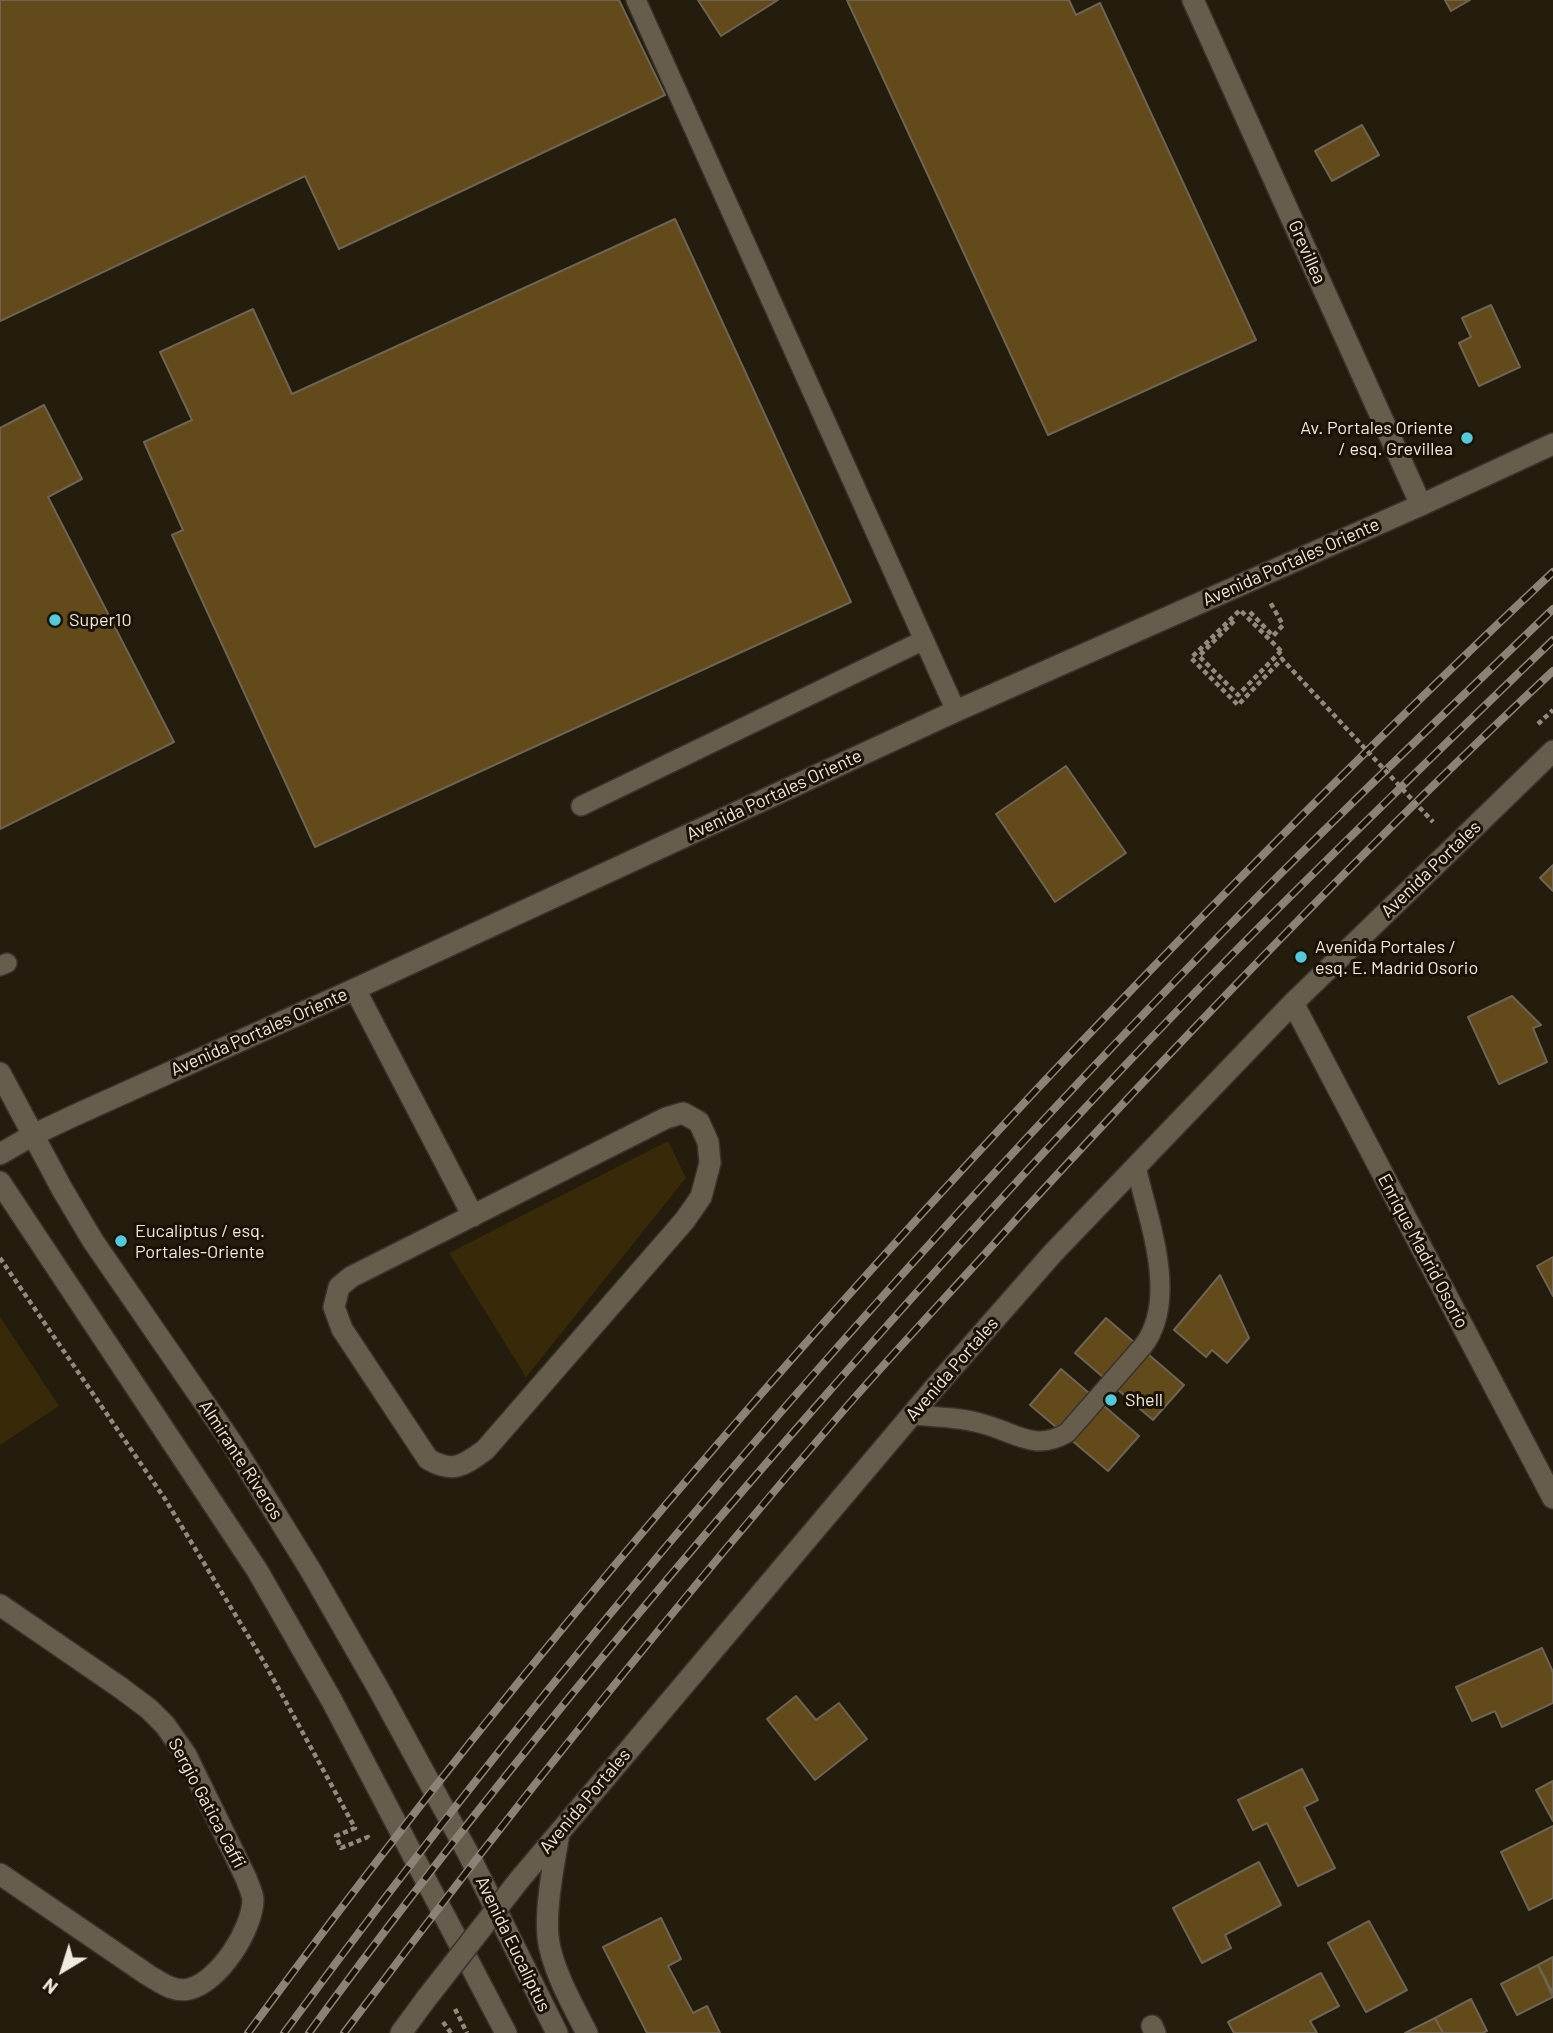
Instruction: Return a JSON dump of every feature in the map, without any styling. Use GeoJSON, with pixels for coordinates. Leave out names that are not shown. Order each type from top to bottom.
{"type":"FeatureCollection","features":[{"type":"Feature","properties":{"kind":"street","name":"Grevillea"},"geometry":{"type":"LineString","coordinates":[[1193,0],[1421,505]]}},
{"type":"Feature","properties":{"kind":"street","name":"Avenida Portales Oriente"},"geometry":{"type":"LineString","coordinates":[[0,1154],[33,1135],[956,711],[1553,444]]}},
{"type":"Feature","properties":{"kind":"street","name":"Avenida Portales"},"geometry":{"type":"LineString","coordinates":[[401,2033],[559,1832],[1053,1252],[1293,1003],[1553,751]]}},
{"type":"Feature","properties":{"kind":"street"},"geometry":{"type":"LineString","coordinates":[[355,989],[473,1216]]}},
{"type":"Feature","properties":{"kind":"street","name":"Enrique Madrid Osorio"},"geometry":{"type":"LineString","coordinates":[[1293,1003],[1553,1498]]}},
{"type":"Feature","properties":{"kind":"street","name":"Almirante Riveros"},"geometry":{"type":"LineString","coordinates":[[0,1073],[93,1241],[232,1443],[311,1571],[469,1855]]}},
{"type":"Feature","properties":{"kind":"street"},"geometry":{"type":"LineString","coordinates":[[683,1113],[698,1122],[708,1142],[710,1163],[701,1197],[685,1220],[485,1450],[462,1466],[441,1467],[428,1459],[342,1329],[334,1307],[338,1287],[351,1278],[473,1216],[666,1118],[683,1113]]}},
{"type":"Feature","properties":{"kind":"street"},"geometry":{"type":"LineString","coordinates":[[0,1182],[257,1570],[332,1700],[506,2033]]}},
{"type":"Feature","properties":{"kind":"street","name":"Sergio Gatica Caffi"},"geometry":{"type":"LineString","coordinates":[[0,1605],[149,1709],[165,1725],[186,1755],[246,1878],[253,1898],[249,1922],[220,1969],[201,1984],[186,1990],[169,1987],[148,1975],[0,1874]]}},
{"type":"Feature","properties":{"kind":"street"},"geometry":{"type":"LineString","coordinates":[[559,1832],[548,1937],[563,1984],[587,2033]]}},
{"type":"Feature","properties":{"kind":"street","name":"Avenida Eucaliptus"},"geometry":{"type":"LineString","coordinates":[[469,1855],[557,2033]]}},
{"type":"Feature","properties":{"kind":"lane"},"geometry":{"type":"LineString","coordinates":[[636,0],[956,711]]}},
{"type":"Feature","properties":{"kind":"lane"},"geometry":{"type":"LineString","coordinates":[[581,806],[925,640]]}},
{"type":"Feature","properties":{"kind":"lane"},"geometry":{"type":"LineString","coordinates":[[912,1415],[984,1424],[1016,1437],[1042,1442],[1055,1440],[1067,1433],[1151,1336],[1157,1318],[1161,1284],[1156,1247],[1136,1166]]}},
{"type":"Feature","properties":{"kind":"path"},"geometry":{"type":"LineString","coordinates":[[1255,577],[1283,625],[1273,636],[1247,608],[1237,618],[1228,628],[1199,656],[1238,695],[1281,651],[1265,635],[1256,626],[1248,618],[1240,610],[1191,658],[1238,705],[1282,659],[1433,822]]}},
{"type":"Feature","properties":{"kind":"path"},"geometry":{"type":"LineString","coordinates":[[0,1258],[165,1499],[264,1662],[355,1828],[336,1836],[341,1848],[368,1837],[375,1848]]}},
{"type":"Feature","properties":{"kind":"path"},"geometry":{"type":"LineString","coordinates":[[454,2007],[467,2033]]}},
{"type":"Feature","properties":{"kind":"shaded area"},"geometry":{"type":"Polygon","coordinates":[[[668,1141],[686,1178],[526,1377],[449,1253],[668,1141]]]}},
{"type":"Feature","properties":{"kind":"shaded area"},"geometry":{"type":"Polygon","coordinates":[[[0,1317],[59,1406],[0,1445],[0,1317]]]}},
{"type":"Feature","properties":{"kind":"building"},"geometry":{"type":"Polygon","coordinates":[[[0,0],[619,0],[665,95],[339,249],[305,176],[0,321],[0,0]]]}},
{"type":"Feature","properties":{"kind":"building"},"geometry":{"type":"Polygon","coordinates":[[[698,0],[778,0],[721,36],[698,0]]]}},
{"type":"Feature","properties":{"kind":"building"},"geometry":{"type":"Polygon","coordinates":[[[847,0],[1069,0],[1076,15],[1100,3],[1256,340],[1048,435],[847,0]]]}},
{"type":"Feature","properties":{"kind":"building"},"geometry":{"type":"Polygon","coordinates":[[[1445,0],[1470,0],[1451,11],[1445,0]]]}},
{"type":"Feature","properties":{"kind":"building"},"geometry":{"type":"Polygon","coordinates":[[[1362,125],[1379,155],[1332,181],[1315,151],[1362,125]]]}},
{"type":"Feature","properties":{"kind":"building"},"geometry":{"type":"Polygon","coordinates":[[[675,219],[851,602],[315,847],[172,535],[183,530],[144,442],[192,420],[160,352],[253,309],[292,394],[675,219]]]}},
{"type":"Feature","properties":{"kind":"building"},"geometry":{"type":"Polygon","coordinates":[[[1491,305],[1520,367],[1479,386],[1459,343],[1471,337],[1462,318],[1491,305]]]}},
{"type":"Feature","properties":{"kind":"building","name":"Super10"},"geometry":{"type":"Polygon","coordinates":[[[44,405],[82,479],[48,497],[174,742],[0,829],[0,428],[44,405]]]}},
{"type":"Feature","properties":{"kind":"building"},"geometry":{"type":"Polygon","coordinates":[[[1066,766],[1126,853],[1055,902],[996,814],[1066,766]]]}},
{"type":"Feature","properties":{"kind":"building"},"geometry":{"type":"Polygon","coordinates":[[[1553,865],[1553,891],[1540,878],[1553,865]]]}},
{"type":"Feature","properties":{"kind":"building"},"geometry":{"type":"Polygon","coordinates":[[[1512,996],[1541,1025],[1533,1028],[1547,1062],[1499,1084],[1468,1017],[1512,996]]]}},
{"type":"Feature","properties":{"kind":"building"},"geometry":{"type":"Polygon","coordinates":[[[1553,1257],[1553,1296],[1537,1266],[1553,1257]]]}},
{"type":"Feature","properties":{"kind":"building"},"geometry":{"type":"Polygon","coordinates":[[[1220,1275],[1249,1338],[1227,1363],[1212,1350],[1206,1357],[1174,1330],[1220,1275]]]}},
{"type":"Feature","properties":{"kind":"building"},"geometry":{"type":"Polygon","coordinates":[[[1106,1318],[1184,1385],[1153,1420],[1075,1353],[1106,1318]]]}},
{"type":"Feature","properties":{"kind":"building"},"geometry":{"type":"Polygon","coordinates":[[[1061,1369],[1139,1436],[1108,1471],[1030,1405],[1061,1369]]]}},
{"type":"Feature","properties":{"kind":"building"},"geometry":{"type":"Polygon","coordinates":[[[1542,1648],[1553,1672],[1553,1703],[1502,1727],[1495,1711],[1472,1721],[1456,1687],[1542,1648]]]}},
{"type":"Feature","properties":{"kind":"building"},"geometry":{"type":"Polygon","coordinates":[[[796,1696],[816,1720],[839,1703],[867,1739],[815,1780],[767,1719],[796,1696]]]}},
{"type":"Feature","properties":{"kind":"building"},"geometry":{"type":"Polygon","coordinates":[[[1302,1769],[1318,1800],[1304,1807],[1335,1868],[1298,1886],[1267,1823],[1253,1830],[1238,1800],[1302,1769]]]}},
{"type":"Feature","properties":{"kind":"building"},"geometry":{"type":"Polygon","coordinates":[[[1553,1781],[1553,1821],[1536,1790],[1553,1781]]]}},
{"type":"Feature","properties":{"kind":"building"},"geometry":{"type":"Polygon","coordinates":[[[1553,1826],[1553,1898],[1529,1910],[1501,1852],[1553,1826]]]}},
{"type":"Feature","properties":{"kind":"building"},"geometry":{"type":"Polygon","coordinates":[[[1259,1862],[1281,1905],[1225,1935],[1231,1948],[1202,1963],[1173,1908],[1259,1862]]]}},
{"type":"Feature","properties":{"kind":"building"},"geometry":{"type":"Polygon","coordinates":[[[661,1918],[681,1959],[668,1966],[693,2013],[707,2006],[720,2033],[647,2033],[603,1947],[661,1918]]]}},
{"type":"Feature","properties":{"kind":"building"},"geometry":{"type":"Polygon","coordinates":[[[1369,1921],[1407,1990],[1366,2012],[1328,1943],[1369,1921]]]}},
{"type":"Feature","properties":{"kind":"building"},"geometry":{"type":"Polygon","coordinates":[[[1553,1957],[1553,1993],[1538,1965],[1553,1957]]]}},
{"type":"Feature","properties":{"kind":"building"},"geometry":{"type":"Polygon","coordinates":[[[1538,1965],[1553,1997],[1517,2015],[1501,1984],[1538,1965]]]}},
{"type":"Feature","properties":{"kind":"building"},"geometry":{"type":"Polygon","coordinates":[[[1321,1973],[1339,2006],[1310,2021],[1317,2033],[1234,2033],[1228,2022],[1321,1973]]]}},
{"type":"Feature","properties":{"kind":"building"},"geometry":{"type":"Polygon","coordinates":[[[1471,1999],[1487,2031],[1443,2033],[1435,2018],[1471,1999]]]}},
{"type":"Feature","properties":{"kind":"building"},"geometry":{"type":"Polygon","coordinates":[[[1435,2018],[1443,2033],[1405,2033],[1435,2018]]]}},
{"type":"Feature","properties":{"kind":"railway"},"geometry":{"type":"LineString","coordinates":[[248,2033],[434,1787],[531,1667],[629,1548],[830,1316],[933,1201],[1164,956],[1291,826],[1553,572]]}},
{"type":"Feature","properties":{"kind":"railway"},"geometry":{"type":"LineString","coordinates":[[284,2033],[502,1747],[731,1469],[849,1334],[1092,1068],[1217,938],[1341,813],[1553,609]]}},
{"type":"Feature","properties":{"kind":"railway"},"geometry":{"type":"LineString","coordinates":[[309,2033],[429,1873],[553,1717],[746,1487],[911,1299],[1063,1132],[1218,969],[1553,640]]}},
{"type":"Feature","properties":{"kind":"railway"},"geometry":{"type":"LineString","coordinates":[[344,2033],[591,1714],[783,1480],[870,1380],[1085,1144],[1216,1006],[1348,870],[1553,671]]}},
{"type":"Feature","properties":{"kind":"place","name":"Av. Portales Oriente / esq. Grevillea"},"geometry":{"type":"Point","coordinates":[1467,438]}},
{"type":"Feature","properties":{"kind":"place","name":"Super10"},"geometry":{"type":"Point","coordinates":[55,620]}},
{"type":"Feature","properties":{"kind":"place","name":"Avenida Portales / esq. E. Madrid Osorio"},"geometry":{"type":"Point","coordinates":[1301,957]}},
{"type":"Feature","properties":{"kind":"place","name":"Eucaliptus / esq. Portales-Oriente"},"geometry":{"type":"Point","coordinates":[121,1241]}},
{"type":"Feature","properties":{"kind":"place","name":"Shell"},"geometry":{"type":"Point","coordinates":[1111,1400]}}]}
